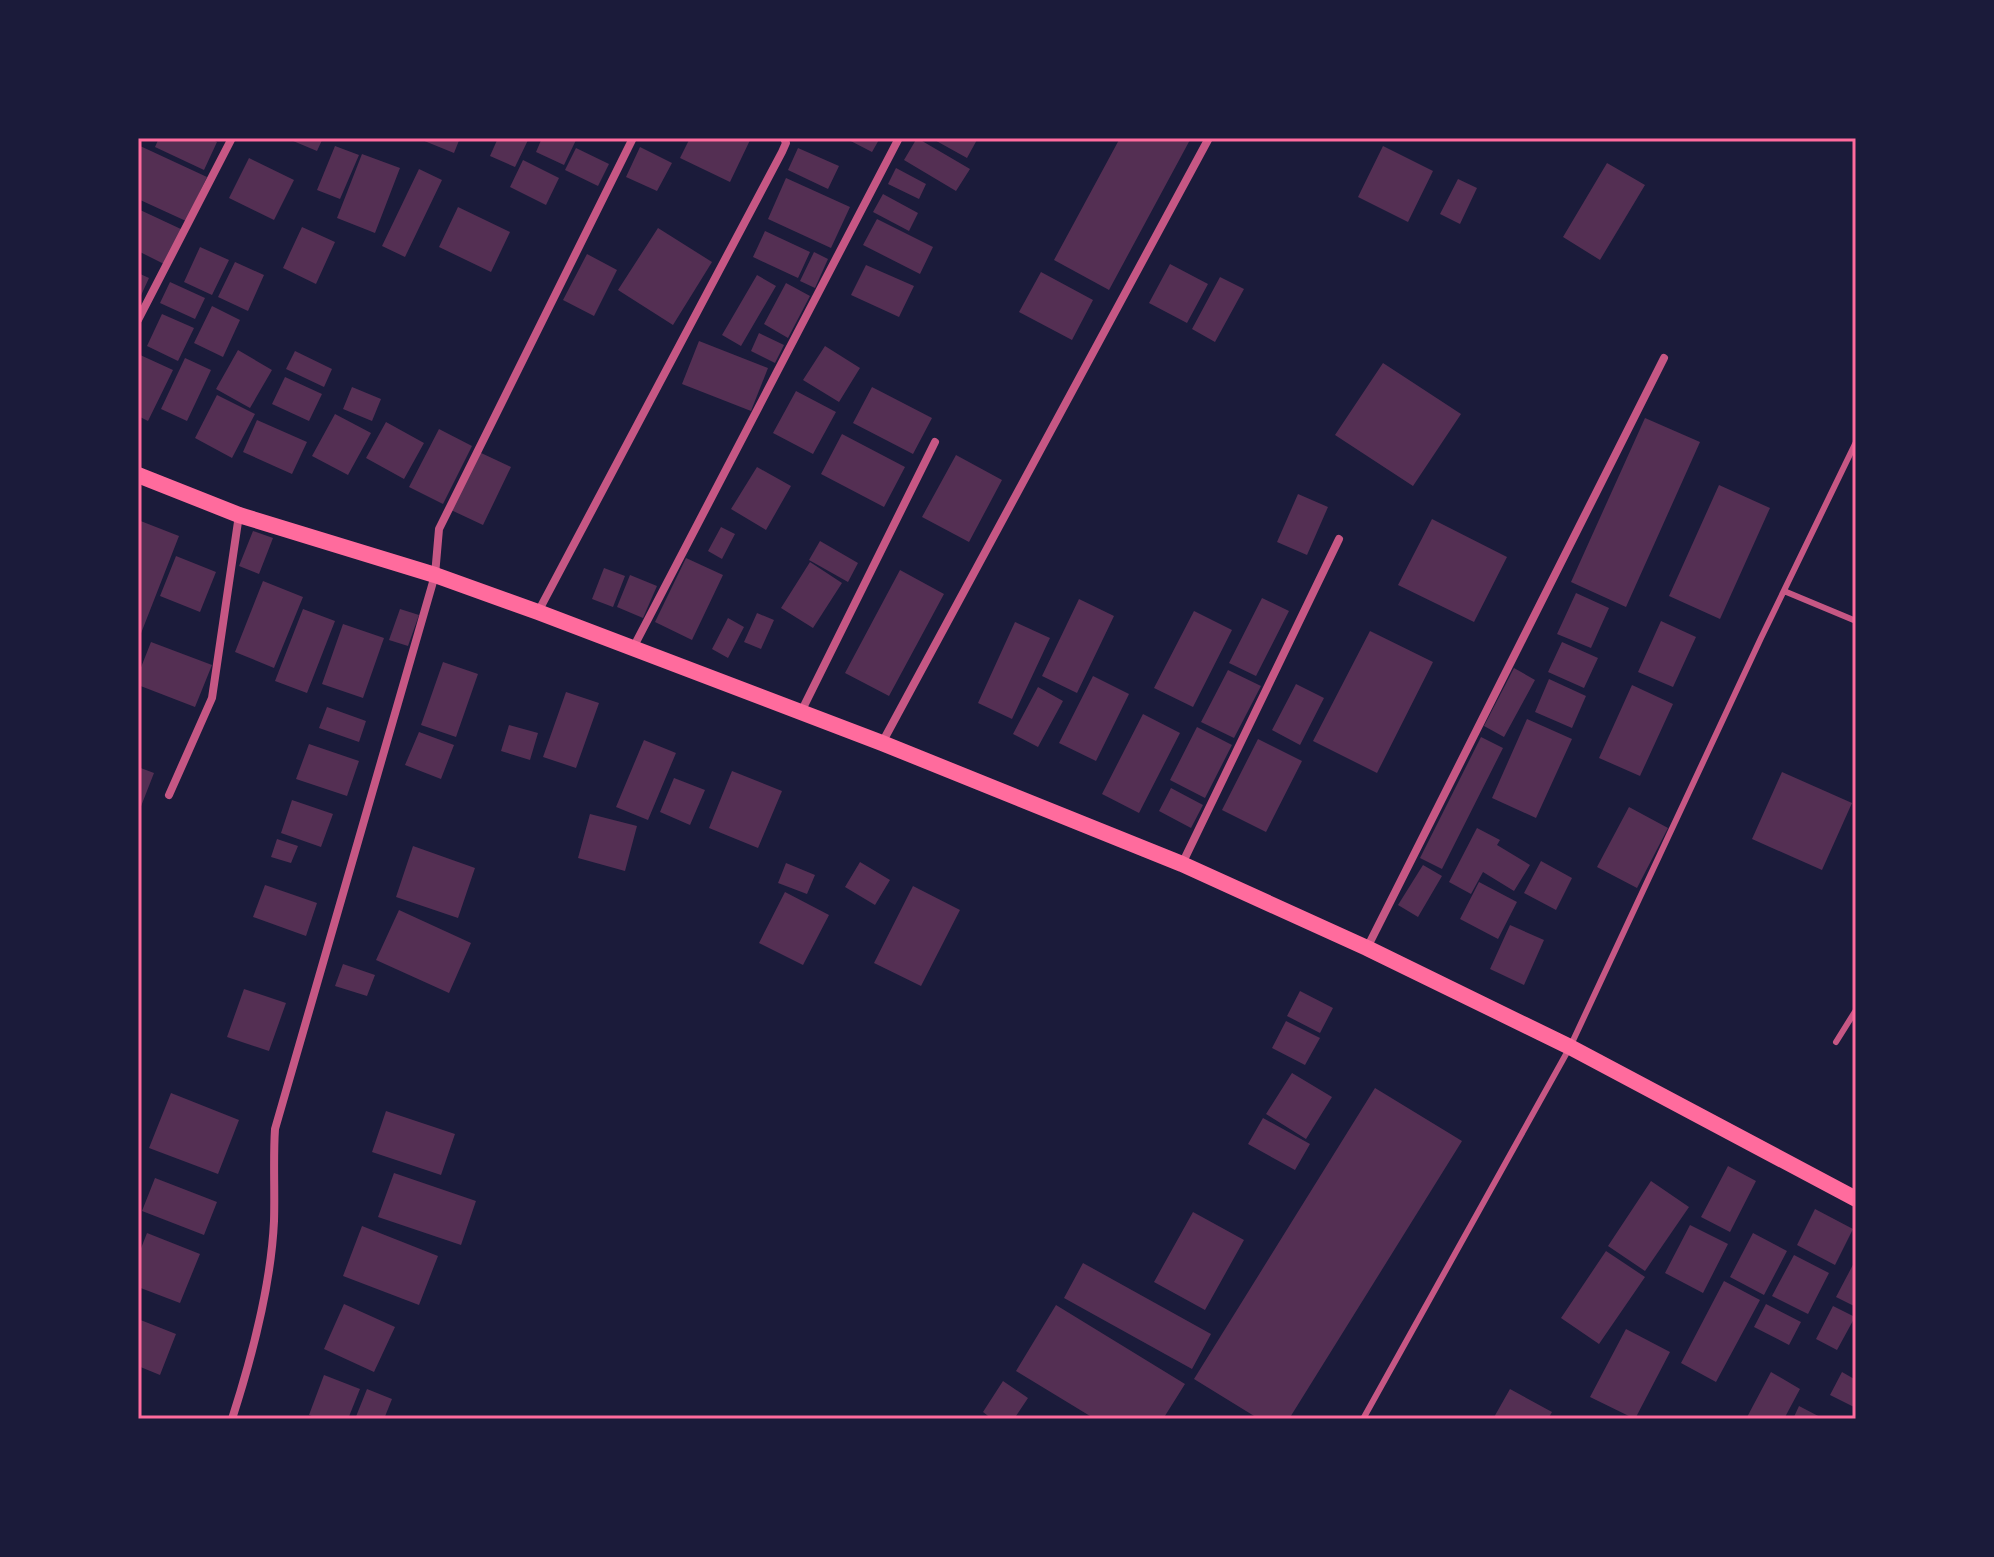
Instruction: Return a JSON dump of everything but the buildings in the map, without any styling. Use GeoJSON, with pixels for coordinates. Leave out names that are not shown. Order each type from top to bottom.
{"type":"FeatureCollection","features":[{"type":"Feature","properties":{"kind":"main road"},"geometry":{"type":"LineString","coordinates":[[138,475],[239,515],[435,575],[538,612],[882,743],[1182,864],[1367,948],[1570,1047],[1856,1199]]}},
{"type":"Feature","properties":{"kind":"street"},"geometry":{"type":"LineString","coordinates":[[138,320],[232,138]]}},
{"type":"Feature","properties":{"kind":"street"},"geometry":{"type":"LineString","coordinates":[[232,1419],[247,1374],[263,1303],[274,1221],[275,1129],[435,575],[439,529],[633,138]]}},
{"type":"Feature","properties":{"kind":"street"},"geometry":{"type":"LineString","coordinates":[[538,612],[782,152],[786,143],[784,138]]}},
{"type":"Feature","properties":{"kind":"street"},"geometry":{"type":"LineString","coordinates":[[632,649],[899,138]]}},
{"type":"Feature","properties":{"kind":"street"},"geometry":{"type":"LineString","coordinates":[[882,743],[1209,138]]}},
{"type":"Feature","properties":{"kind":"street"},"geometry":{"type":"LineString","coordinates":[[1367,948],[1664,358]]}},
{"type":"Feature","properties":{"kind":"street"},"geometry":{"type":"LineString","coordinates":[[801,713],[935,442]]}},
{"type":"Feature","properties":{"kind":"street"},"geometry":{"type":"LineString","coordinates":[[169,795],[212,698],[239,515]]}},
{"type":"Feature","properties":{"kind":"street"},"geometry":{"type":"LineString","coordinates":[[1182,864],[1339,539]]}},
{"type":"Feature","properties":{"kind":"lane"},"geometry":{"type":"LineString","coordinates":[[1363,1419],[1570,1047],[1856,442]]}},
{"type":"Feature","properties":{"kind":"lane"},"geometry":{"type":"LineString","coordinates":[[1784,591],[1856,621]]}},
{"type":"Feature","properties":{"kind":"lane"},"geometry":{"type":"LineString","coordinates":[[1836,1042],[1856,1010]]}}]}
